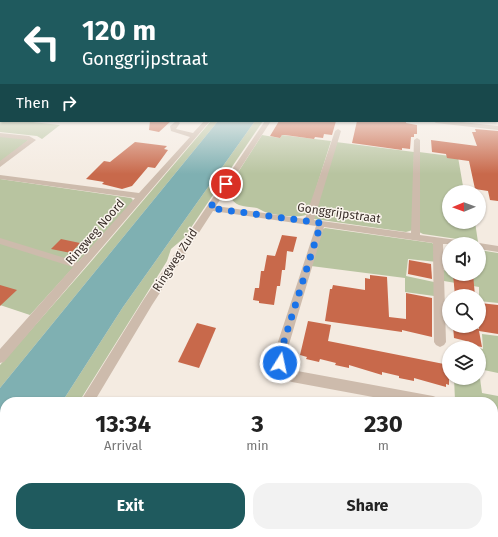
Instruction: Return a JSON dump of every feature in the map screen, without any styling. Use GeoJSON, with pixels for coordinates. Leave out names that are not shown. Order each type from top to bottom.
{"type":"FeatureCollection","features":[{"type":"Feature","properties":{"kind":"street"},"geometry":{"type":"LineString","coordinates":[[176,124],[172,127],[173,130],[195,136]]}},
{"type":"Feature","properties":{"kind":"street","name":"Ringweg Noord"},"geometry":{"type":"LineString","coordinates":[[0,358],[205,124]]}},
{"type":"Feature","properties":{"kind":"street","name":"Ringweg Zuid"},"geometry":{"type":"LineString","coordinates":[[90,397],[148,302],[266,124]]}},
{"type":"Feature","properties":{"kind":"street"},"geometry":{"type":"LineString","coordinates":[[463,124],[498,128]]}},
{"type":"Feature","properties":{"kind":"street"},"geometry":{"type":"LineString","coordinates":[[338,131],[281,351],[280,363],[284,373],[292,376],[405,397]]}},
{"type":"Feature","properties":{"kind":"street"},"geometry":{"type":"LineString","coordinates":[[0,135],[29,138],[33,140],[0,165]]}},
{"type":"Feature","properties":{"kind":"street"},"geometry":{"type":"LineString","coordinates":[[415,236],[417,140]]}},
{"type":"Feature","properties":{"kind":"street"},"geometry":{"type":"LineString","coordinates":[[0,177],[142,196]]}},
{"type":"Feature","properties":{"kind":"street","name":"Gonggrijpstraat"},"geometry":{"type":"LineString","coordinates":[[210,208],[442,241]]}},
{"type":"Feature","properties":{"kind":"street"},"geometry":{"type":"LineString","coordinates":[[438,240],[440,342]]}},
{"type":"Feature","properties":{"kind":"street"},"geometry":{"type":"LineString","coordinates":[[0,241],[80,266]]}},
{"type":"Feature","properties":{"kind":"street"},"geometry":{"type":"LineString","coordinates":[[486,247],[498,249]]}},
{"type":"Feature","properties":{"kind":"green space"},"geometry":{"type":"Polygon","coordinates":[[[0,124],[60,125],[42,139],[37,136],[0,132],[0,124]]]}},
{"type":"Feature","properties":{"kind":"green space"},"geometry":{"type":"Polygon","coordinates":[[[208,124],[216,124],[0,388],[0,365],[89,264],[208,124]]]}},
{"type":"Feature","properties":{"kind":"green space"},"geometry":{"type":"Polygon","coordinates":[[[253,124],[261,124],[184,238],[171,249],[167,261],[82,397],[65,397],[123,307],[253,124]]]}},
{"type":"Feature","properties":{"kind":"green space"},"geometry":{"type":"Polygon","coordinates":[[[0,134],[31,138],[0,163],[0,134]]]}},
{"type":"Feature","properties":{"kind":"green space"},"geometry":{"type":"Polygon","coordinates":[[[262,135],[280,138],[282,135],[331,141],[308,214],[300,216],[287,216],[265,212],[257,208],[239,205],[231,198],[228,188],[262,135]]]}},
{"type":"Feature","properties":{"kind":"green space"},"geometry":{"type":"Polygon","coordinates":[[[336,142],[414,152],[413,230],[406,232],[314,219],[313,216],[336,142]]]}},
{"type":"Feature","properties":{"kind":"green space"},"geometry":{"type":"Polygon","coordinates":[[[419,152],[458,157],[463,185],[442,185],[442,229],[476,229],[477,237],[444,237],[419,232],[419,152]]]}},
{"type":"Feature","properties":{"kind":"green space"},"geometry":{"type":"Polygon","coordinates":[[[0,179],[131,198],[133,200],[30,315],[0,305],[0,179]]]}},
{"type":"Feature","properties":{"kind":"green space"},"geometry":{"type":"Polygon","coordinates":[[[325,228],[432,243],[435,245],[437,262],[408,259],[406,276],[434,282],[434,296],[405,292],[405,278],[311,266],[323,229],[325,228]]]}},
{"type":"Feature","properties":{"kind":"green space"},"geometry":{"type":"Polygon","coordinates":[[[486,251],[498,253],[498,303],[486,302],[486,289],[479,289],[479,287],[444,281],[486,281],[486,251]]]}},
{"type":"Feature","properties":{"kind":"green space"},"geometry":{"type":"Polygon","coordinates":[[[482,334],[498,336],[498,373],[486,370],[486,341],[482,341],[482,334]]]}},
{"type":"Feature","properties":{"kind":"green space"},"geometry":{"type":"Polygon","coordinates":[[[454,385],[481,385],[482,393],[498,396],[498,397],[455,397],[454,385]]]}},
{"type":"Feature","properties":{"kind":"water"},"geometry":{"type":"Polygon","coordinates":[[[216,124],[253,124],[123,307],[65,397],[0,397],[0,388],[216,124]]]}},
{"type":"Feature","properties":{"kind":"building"},"geometry":{"type":"Polygon","coordinates":[[[150,124],[168,124],[159,132],[149,130],[150,124]]]}},
{"type":"Feature","properties":{"kind":"building"},"geometry":{"type":"Polygon","coordinates":[[[277,124],[335,124],[332,135],[324,134],[323,138],[315,137],[314,139],[282,135],[280,138],[270,136],[277,124]]]}},
{"type":"Feature","properties":{"kind":"building"},"geometry":{"type":"Polygon","coordinates":[[[356,124],[417,125],[417,134],[414,134],[414,137],[411,137],[410,149],[402,148],[402,150],[352,143],[356,124]]]}},
{"type":"Feature","properties":{"kind":"building"},"geometry":{"type":"Polygon","coordinates":[[[475,129],[498,131],[498,201],[490,200],[488,191],[486,191],[486,185],[474,185],[469,161],[447,158],[446,154],[432,152],[431,140],[477,146],[472,132],[476,132],[475,129]]]}},
{"type":"Feature","properties":{"kind":"building"},"geometry":{"type":"Polygon","coordinates":[[[135,142],[167,146],[164,149],[168,150],[155,168],[148,167],[132,186],[122,189],[102,184],[104,182],[86,179],[104,161],[110,162],[135,142]]]}},
{"type":"Feature","properties":{"kind":"building"},"geometry":{"type":"Polygon","coordinates":[[[282,235],[297,237],[293,252],[287,251],[285,270],[282,270],[280,286],[277,286],[274,305],[259,303],[259,301],[253,300],[255,288],[259,288],[261,271],[264,271],[267,255],[275,256],[282,235]]]}},
{"type":"Feature","properties":{"kind":"building"},"geometry":{"type":"Polygon","coordinates":[[[61,239],[80,243],[71,253],[51,249],[61,239]]]}},
{"type":"Feature","properties":{"kind":"building"},"geometry":{"type":"Polygon","coordinates":[[[409,260],[431,264],[432,279],[408,274],[409,260]]]}},
{"type":"Feature","properties":{"kind":"building"},"geometry":{"type":"Polygon","coordinates":[[[370,275],[387,277],[389,317],[406,319],[406,293],[432,298],[432,337],[402,330],[402,332],[325,321],[330,289],[332,289],[333,285],[365,290],[365,278],[370,279],[370,275]]]}},
{"type":"Feature","properties":{"kind":"building"},"geometry":{"type":"Polygon","coordinates":[[[454,281],[474,281],[474,289],[454,289],[454,281]]]}},
{"type":"Feature","properties":{"kind":"building"},"geometry":{"type":"Polygon","coordinates":[[[0,285],[17,290],[0,306],[0,285]]]}},
{"type":"Feature","properties":{"kind":"building"},"geometry":{"type":"Polygon","coordinates":[[[486,304],[498,305],[498,334],[486,332],[486,304]]]}},
{"type":"Feature","properties":{"kind":"building"},"geometry":{"type":"Polygon","coordinates":[[[308,321],[331,325],[328,341],[442,364],[442,385],[446,385],[446,387],[414,378],[414,381],[399,378],[399,376],[382,372],[382,375],[349,365],[349,368],[335,365],[336,363],[320,359],[319,362],[306,359],[307,357],[300,355],[308,321]]]}},
{"type":"Feature","properties":{"kind":"building"},"geometry":{"type":"Polygon","coordinates":[[[197,323],[216,328],[199,368],[178,362],[197,323]]]}},
{"type":"Feature","properties":{"kind":"building"},"geometry":{"type":"Polygon","coordinates":[[[454,333],[479,333],[481,341],[466,341],[454,338],[454,333]]]}},
{"type":"Feature","properties":{"kind":"route"},"geometry":{"type":"LineString","coordinates":[[226,184],[210,208],[321,223],[281,351],[280,363]]}}]}
